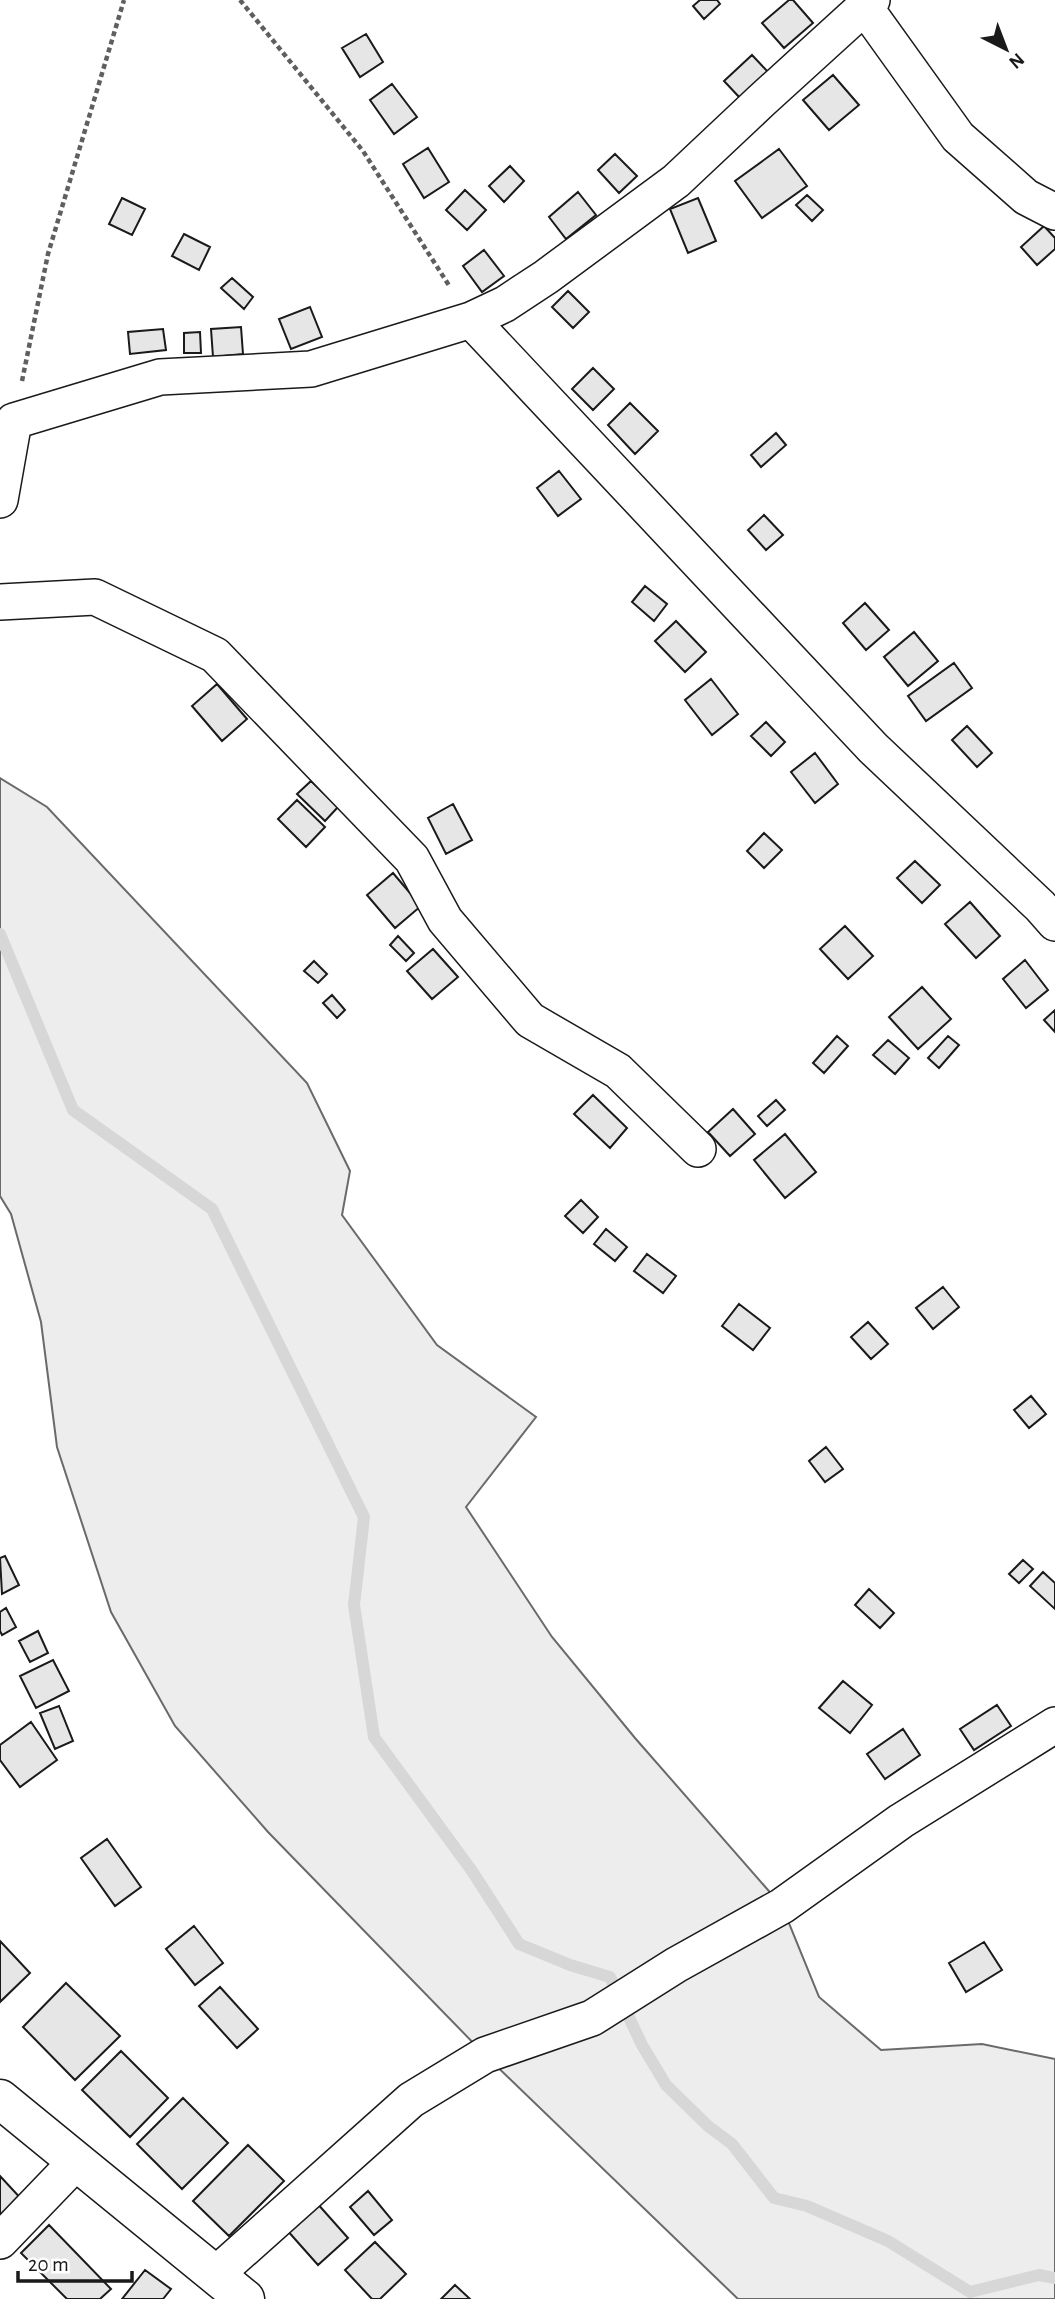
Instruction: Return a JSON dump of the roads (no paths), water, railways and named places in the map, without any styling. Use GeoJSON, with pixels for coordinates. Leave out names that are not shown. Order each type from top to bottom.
{"type":"FeatureCollection","features":[{"type":"Feature","properties":{"kind":"street"},"geometry":{"type":"LineString","coordinates":[[0,499],[14,421],[160,377],[310,369],[471,320],[505,304],[547,277],[676,181],[868,3],[958,137],[1026,197],[1055,212]]}},
{"type":"Feature","properties":{"kind":"street"},"geometry":{"type":"LineString","coordinates":[[471,320],[873,748],[1055,923]]}},
{"type":"Feature","properties":{"kind":"street"},"geometry":{"type":"LineString","coordinates":[[0,602],[95,597],[215,655],[412,859],[444,920],[530,1020],[618,1071],[698,1149]]}},
{"type":"Feature","properties":{"kind":"street"},"geometry":{"type":"LineString","coordinates":[[215,2275],[411,2100],[485,2055],[592,2018],[676,1965],[782,1906],[901,1821],[1055,1725]]}},
{"type":"Feature","properties":{"kind":"street"},"geometry":{"type":"LineString","coordinates":[[0,2099],[245,2299]]}},
{"type":"Feature","properties":{"kind":"street"},"geometry":{"type":"LineString","coordinates":[[0,2241],[76,2162]]}},
{"type":"Feature","properties":{"kind":"waterway"},"geometry":{"type":"LineString","coordinates":[[0,934],[73,1110],[212,1209],[364,1517],[354,1605],[374,1737],[472,1871],[519,1944],[570,1965],[610,1977],[642,2045],[666,2085],[708,2126],[732,2144],[774,2198],[807,2206],[888,2241],[970,2292],[1039,2275],[1055,2278]]}}]}
